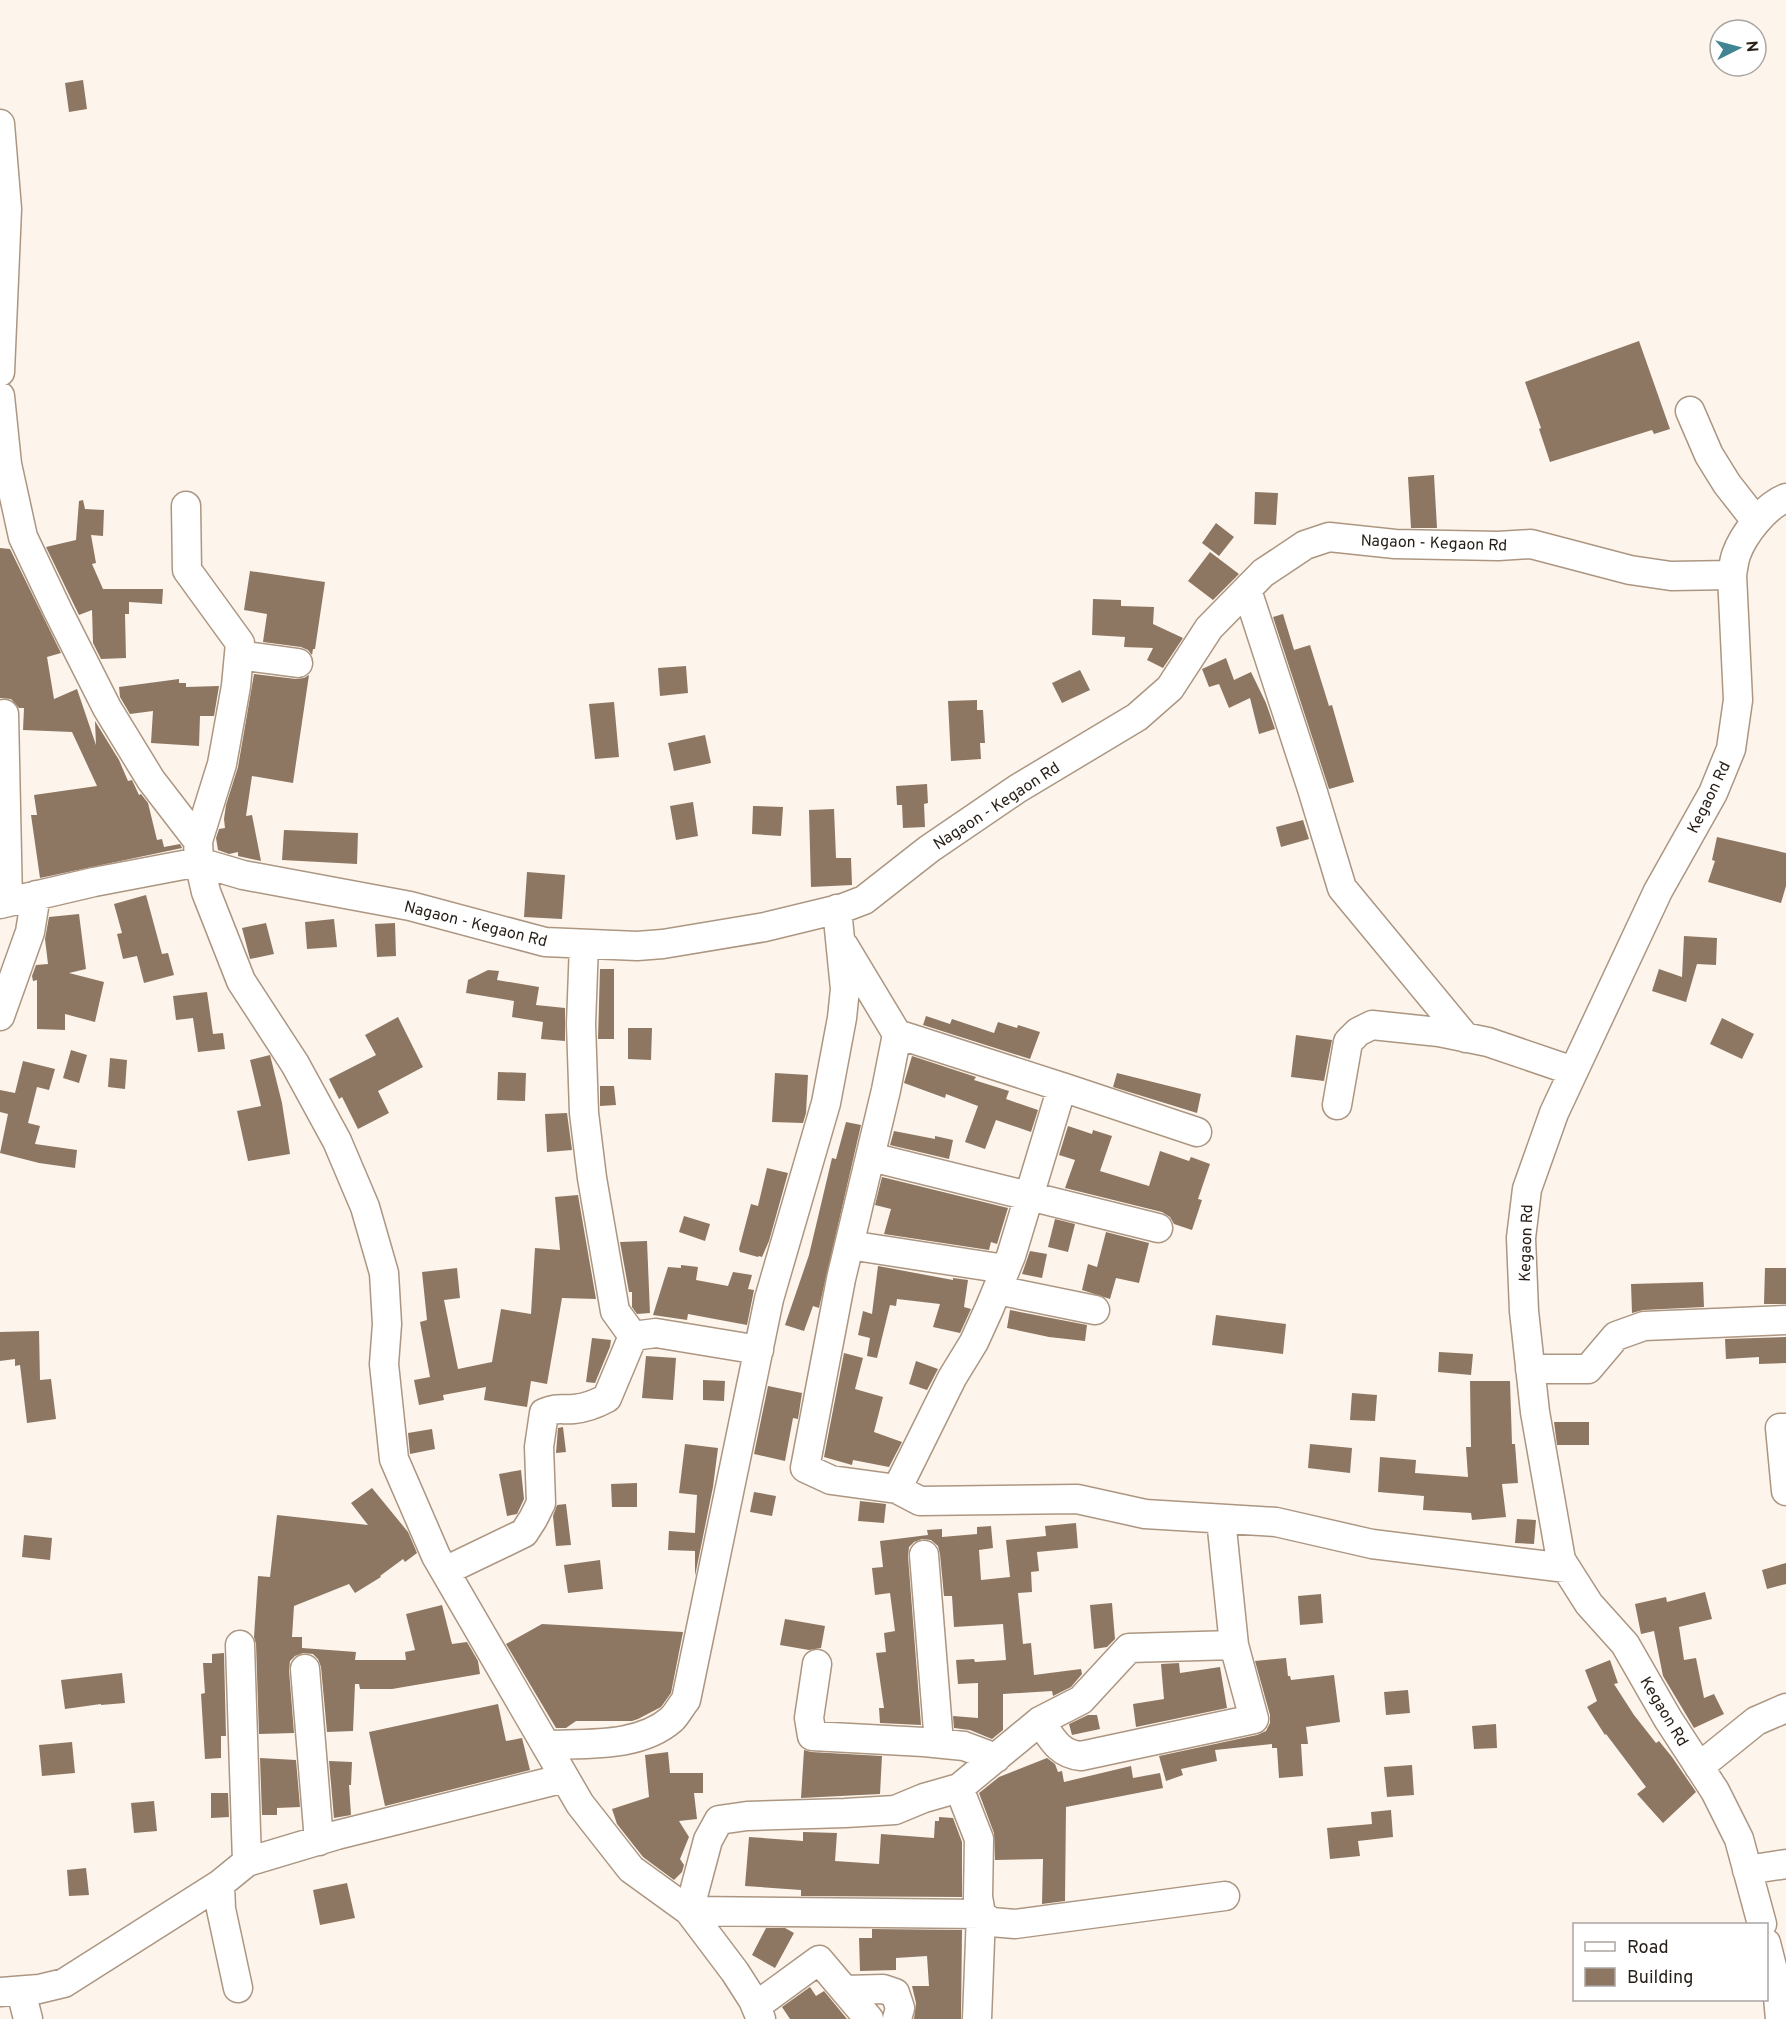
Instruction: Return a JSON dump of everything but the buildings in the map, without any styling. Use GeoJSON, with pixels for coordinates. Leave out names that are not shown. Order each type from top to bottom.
{"type":"FeatureCollection","features":[{"type":"Feature","properties":{"kind":"street"},"geometry":{"type":"LineString","coordinates":[[0,124],[7,209],[0,372]]}},
{"type":"Feature","properties":{"kind":"street"},"geometry":{"type":"LineString","coordinates":[[0,396],[7,464],[8,506],[107,708],[151,780],[199,851],[206,892],[241,981],[296,1064],[337,1141],[365,1208],[384,1273],[387,1324],[384,1364],[394,1460],[436,1556],[580,1804],[631,1869],[689,1911],[735,1972],[759,2013],[819,1960],[869,2019]]}},
{"type":"Feature","properties":{"kind":"street"},"geometry":{"type":"LineString","coordinates":[[1690,411],[1709,456],[1727,484],[1756,520]]}},
{"type":"Feature","properties":{"kind":"street","name":"Kegaon Rd"},"geometry":{"type":"LineString","coordinates":[[1762,1923],[1739,1839],[1715,1791],[1668,1719],[1625,1644],[1589,1604],[1561,1560],[1535,1412],[1524,1311],[1521,1238],[1527,1189],[1554,1113],[1658,891],[1713,793],[1731,749],[1738,700],[1732,575],[1736,555],[1756,520],[1780,500],[1786,498]]}},
{"type":"Feature","properties":{"kind":"street"},"geometry":{"type":"LineString","coordinates":[[186,506],[187,570],[240,643],[236,686],[222,764],[199,851]]}},
{"type":"Feature","properties":{"kind":"street","name":"Nagaon - Kegaon Rd"},"geometry":{"type":"LineString","coordinates":[[199,851],[243,875],[410,906],[545,942],[638,946],[765,927],[864,900],[929,849],[1017,789],[1137,717],[1170,688],[1209,628],[1263,573],[1305,545],[1329,537],[1395,544],[1498,546],[1531,544],[1630,570],[1671,576],[1732,575]]}},
{"type":"Feature","properties":{"kind":"street"},"geometry":{"type":"LineString","coordinates":[[1247,590],[1342,888],[1466,1038]]}},
{"type":"Feature","properties":{"kind":"street"},"geometry":{"type":"LineString","coordinates":[[239,655],[298,663]]}},
{"type":"Feature","properties":{"kind":"street"},"geometry":{"type":"LineString","coordinates":[[4,714],[3,901],[94,882],[199,851]]}},
{"type":"Feature","properties":{"kind":"street"},"geometry":{"type":"LineString","coordinates":[[0,1016],[30,932],[36,895]]}},
{"type":"Feature","properties":{"kind":"street"},"geometry":{"type":"LineString","coordinates":[[546,1745],[604,1743],[634,1738],[658,1729],[673,1718],[686,1700],[769,1299],[826,1103],[842,1018],[844,989],[837,909]]}},
{"type":"Feature","properties":{"kind":"street"},"geometry":{"type":"LineString","coordinates":[[840,940],[897,1034],[1197,1132]]}},
{"type":"Feature","properties":{"kind":"street"},"geometry":{"type":"LineString","coordinates":[[584,944],[581,1024],[584,1113],[592,1178],[615,1311],[633,1336]]}},
{"type":"Feature","properties":{"kind":"street"},"geometry":{"type":"LineString","coordinates":[[1337,1105],[1348,1042],[1358,1032],[1372,1025],[1438,1032],[1488,1042],[1573,1071]]}},
{"type":"Feature","properties":{"kind":"street"},"geometry":{"type":"LineString","coordinates":[[897,1034],[871,1157],[841,1279],[805,1468],[831,1480],[897,1489],[920,1501],[1077,1499],[1145,1514],[1276,1522],[1372,1544],[1566,1568]]}},
{"type":"Feature","properties":{"kind":"street"},"geometry":{"type":"LineString","coordinates":[[897,1489],[951,1378],[974,1342],[1001,1280],[1062,1087]]}},
{"type":"Feature","properties":{"kind":"street"},"geometry":{"type":"LineString","coordinates":[[871,1157],[1158,1228]]}},
{"type":"Feature","properties":{"kind":"street"},"geometry":{"type":"LineString","coordinates":[[849,1245],[1001,1280],[1095,1310]]}},
{"type":"Feature","properties":{"kind":"street"},"geometry":{"type":"LineString","coordinates":[[1530,1369],[1588,1369],[1616,1336],[1644,1326],[1786,1320]]}},
{"type":"Feature","properties":{"kind":"street"},"geometry":{"type":"LineString","coordinates":[[633,1336],[656,1333],[759,1350]]}},
{"type":"Feature","properties":{"kind":"street"},"geometry":{"type":"LineString","coordinates":[[444,1570],[524,1533],[541,1503],[539,1447],[544,1413],[557,1408],[572,1409],[594,1405],[607,1398],[633,1336]]}},
{"type":"Feature","properties":{"kind":"street"},"geometry":{"type":"LineString","coordinates":[[1786,1428],[1780,1428],[1786,1491]]}},
{"type":"Feature","properties":{"kind":"street"},"geometry":{"type":"LineString","coordinates":[[1040,1721],[1055,1743],[1069,1755],[1081,1756],[1254,1719],[1234,1645],[1221,1519]]}},
{"type":"Feature","properties":{"kind":"street"},"geometry":{"type":"LineString","coordinates":[[924,1556],[939,1743]]}},
{"type":"Feature","properties":{"kind":"street"},"geometry":{"type":"LineString","coordinates":[[240,1645],[247,1863]]}},
{"type":"Feature","properties":{"kind":"street"},"geometry":{"type":"LineString","coordinates":[[689,1911],[708,1840],[719,1820],[747,1816],[895,1810],[924,1798],[959,1788],[1040,1721],[1081,1700],[1129,1648],[1234,1645]]}},
{"type":"Feature","properties":{"kind":"street"},"geometry":{"type":"LineString","coordinates":[[817,1664],[809,1718],[812,1736],[939,1743],[964,1746],[996,1758]]}},
{"type":"Feature","properties":{"kind":"street"},"geometry":{"type":"LineString","coordinates":[[305,1669],[319,1841]]}},
{"type":"Feature","properties":{"kind":"street"},"geometry":{"type":"LineString","coordinates":[[1699,1767],[1756,1721],[1786,1708]]}},
{"type":"Feature","properties":{"kind":"street"},"geometry":{"type":"LineString","coordinates":[[28,2019],[10,1991],[39,1989],[64,1983],[220,1884],[247,1863],[319,1841],[565,1778]]}},
{"type":"Feature","properties":{"kind":"street"},"geometry":{"type":"LineString","coordinates":[[959,1788],[979,1839],[978,1897],[981,1914],[977,2019]]}},
{"type":"Feature","properties":{"kind":"street"},"geometry":{"type":"LineString","coordinates":[[1747,1870],[1786,1863]]}},
{"type":"Feature","properties":{"kind":"street"},"geometry":{"type":"LineString","coordinates":[[220,1884],[221,1909],[238,1988]]}},
{"type":"Feature","properties":{"kind":"street"},"geometry":{"type":"LineString","coordinates":[[689,1911],[981,1914],[991,1922],[1015,1924],[1226,1896]]}},
{"type":"Feature","properties":{"kind":"street"},"geometry":{"type":"LineString","coordinates":[[1768,1947],[1777,1986],[1780,2019]]}},
{"type":"Feature","properties":{"kind":"street"},"geometry":{"type":"LineString","coordinates":[[844,1990],[883,1989],[895,1993],[900,2008],[897,2019]]}}]}
